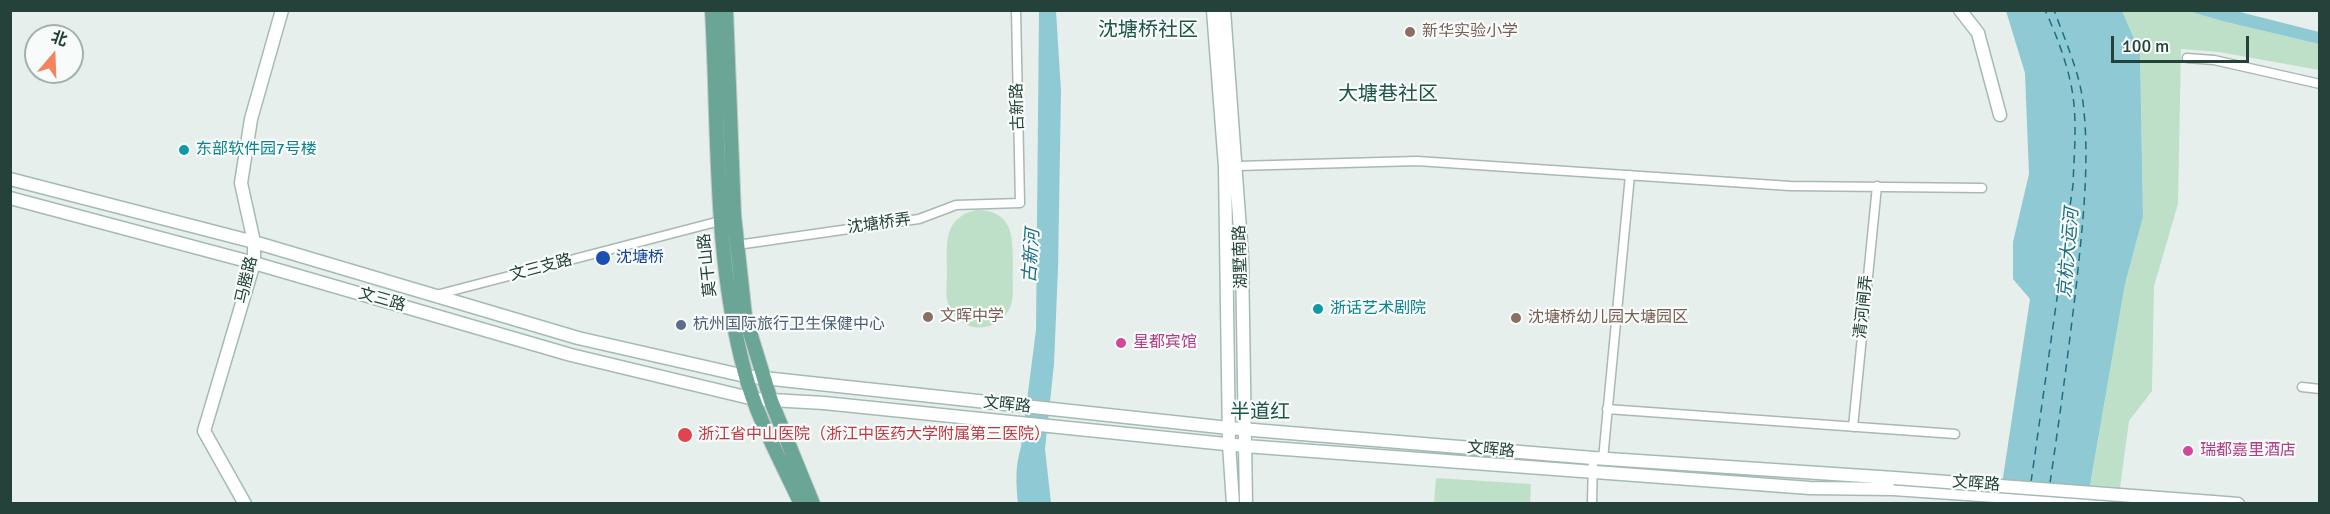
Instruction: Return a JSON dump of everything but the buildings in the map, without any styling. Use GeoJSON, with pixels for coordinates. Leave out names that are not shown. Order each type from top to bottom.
{"type":"FeatureCollection","features":[{"type":"Feature","properties":{"kind":"main road","name":"马塍路"},"geometry":{"type":"LineString","coordinates":[[245,504],[204,431],[254,263],[254,242],[241,183],[251,119],[282,10]]}},
{"type":"Feature","properties":{"kind":"main road","name":"莫干山路"},"geometry":{"type":"LineString","coordinates":[[712,10],[720,221],[731,319],[754,399],[801,504]]}},
{"type":"Feature","properties":{"kind":"main road","name":"莫干山路"},"geometry":{"type":"LineString","coordinates":[[726,10],[736,245],[745,316],[762,377],[813,504]]}},
{"type":"Feature","properties":{"kind":"main road","name":"湖墅南路"},"geometry":{"type":"LineString","coordinates":[[1213,10],[1225,167],[1229,444],[1233,504]]}},
{"type":"Feature","properties":{"kind":"main road","name":"湖墅南路"},"geometry":{"type":"LineString","coordinates":[[1224,10],[1242,257],[1246,504]]}},
{"type":"Feature","properties":{"kind":"main road"},"geometry":{"type":"LineString","coordinates":[[1960,10],[1978,33],[2000,115]]}},
{"type":"Feature","properties":{"kind":"main road","name":"文三路"},"geometry":{"type":"LineString","coordinates":[[10,179],[254,242],[578,338],[746,376]]}},
{"type":"Feature","properties":{"kind":"main road","name":"文三路"},"geometry":{"type":"LineString","coordinates":[[10,198],[254,263],[571,355],[754,399]]}},
{"type":"Feature","properties":{"kind":"main road","name":"文晖路"},"geometry":{"type":"LineString","coordinates":[[746,376],[1229,428],[2113,504]]}},
{"type":"Feature","properties":{"kind":"main road","name":"文晖路"},"geometry":{"type":"LineString","coordinates":[[754,399],[824,403],[1245,446],[1810,488],[1893,484],[2238,504]]}},
{"type":"Feature","properties":{"kind":"street","name":"古新路"},"geometry":{"type":"LineString","coordinates":[[1016,10],[1020,203]]}},
{"type":"Feature","properties":{"kind":"street"},"geometry":{"type":"LineString","coordinates":[[2187,58],[2214,60],[2319,84]]}},
{"type":"Feature","properties":{"kind":"street"},"geometry":{"type":"LineString","coordinates":[[1237,166],[1417,161],[1790,186],[1982,188]]}},
{"type":"Feature","properties":{"kind":"street"},"geometry":{"type":"LineString","coordinates":[[1593,504],[1593,472],[1598,459],[1607,409],[1630,175]]}},
{"type":"Feature","properties":{"kind":"street","name":"清河闸弄"},"geometry":{"type":"LineString","coordinates":[[1852,428],[1877,186]]}},
{"type":"Feature","properties":{"kind":"street","name":"沈塘桥弄"},"geometry":{"type":"LineString","coordinates":[[736,245],[919,219],[956,205],[1020,203]]}},
{"type":"Feature","properties":{"kind":"street","name":"文三支路"},"geometry":{"type":"LineString","coordinates":[[432,296],[720,221]]}},
{"type":"Feature","properties":{"kind":"street"},"geometry":{"type":"LineString","coordinates":[[2302,387],[2319,388]]}},
{"type":"Feature","properties":{"kind":"street"},"geometry":{"type":"LineString","coordinates":[[1607,409],[1955,434]]}},
{"type":"Feature","properties":{"kind":"green space"},"geometry":{"type":"Polygon","coordinates":[[[2122,11],[2188,11],[2319,44],[2319,70],[2219,52],[2181,49],[2178,204],[2154,286],[2152,391],[2129,421],[2118,503],[2087,504],[2125,284],[2143,217],[2140,52],[2122,11]]]}},
{"type":"Feature","properties":{"kind":"green space"},"geometry":{"type":"Polygon","coordinates":[[[976,210],[989,211],[1005,221],[1012,238],[1013,248],[1013,293],[1010,308],[1002,319],[984,327],[970,326],[959,320],[948,304],[947,296],[949,234],[957,219],[976,210]]]}},
{"type":"Feature","properties":{"kind":"green space"},"geometry":{"type":"Polygon","coordinates":[[[1436,478],[1531,484],[1530,503],[1434,502],[1436,478]]]}},
{"type":"Feature","properties":{"kind":"water"},"geometry":{"type":"Polygon","coordinates":[[[1039,11],[1056,11],[1061,91],[1054,364],[1045,449],[1051,503],[1018,504],[1017,468],[1036,330],[1039,11]]]}},
{"type":"Feature","properties":{"kind":"water","name":"京杭大运河"},"geometry":{"type":"Polygon","coordinates":[[[2006,11],[2122,11],[2140,52],[2143,217],[2125,284],[2087,503],[1999,504],[2030,299],[2013,279],[2013,242],[2029,174],[2025,73],[2006,11]]]}},
{"type":"Feature","properties":{"kind":"water"},"geometry":{"type":"Polygon","coordinates":[[[2188,11],[2236,11],[2319,32],[2319,44],[2222,21],[2188,11]]]}},
{"type":"Feature","properties":{"kind":"ferry route"},"geometry":{"type":"LineString","coordinates":[[2031,482],[2073,185],[2075,140],[2074,107],[2069,74],[2045,10]]}},
{"type":"Feature","properties":{"kind":"ferry route"},"geometry":{"type":"LineString","coordinates":[[2050,483],[2077,279],[2086,169],[2085,124],[2081,90],[2054,10]]}},
{"type":"Feature","properties":{"kind":"place","name":"新华实验小学"},"geometry":{"type":"Point","coordinates":[1410,32]}},
{"type":"Feature","properties":{"kind":"place","name":"东部软件园7号楼"},"geometry":{"type":"Point","coordinates":[184,150]}},
{"type":"Feature","properties":{"kind":"place","name":"沈塘桥"},"geometry":{"type":"Point","coordinates":[603,258]}},
{"type":"Feature","properties":{"kind":"place","name":"浙话艺术剧院"},"geometry":{"type":"Point","coordinates":[1318,309]}},
{"type":"Feature","properties":{"kind":"place","name":"文晖中学"},"geometry":{"type":"Point","coordinates":[928,317]}},
{"type":"Feature","properties":{"kind":"place","name":"沈塘桥幼儿园大塘园区"},"geometry":{"type":"Point","coordinates":[1516,318]}},
{"type":"Feature","properties":{"kind":"place","name":"杭州国际旅行卫生保健中心"},"geometry":{"type":"Point","coordinates":[681,325]}},
{"type":"Feature","properties":{"kind":"place","name":"星都宾馆"},"geometry":{"type":"Point","coordinates":[1121,343]}},
{"type":"Feature","properties":{"kind":"place","name":"浙江省中山医院（浙江中医药大学附属第三医院）"},"geometry":{"type":"Point","coordinates":[685,435]}},
{"type":"Feature","properties":{"kind":"place","name":"瑞都嘉里酒店"},"geometry":{"type":"Point","coordinates":[2188,451]}},
{"type":"Feature","properties":{"kind":"district","name":"沈塘桥社区"},"geometry":{"type":"Point","coordinates":[1148,31]}},
{"type":"Feature","properties":{"kind":"district","name":"大塘巷社区"},"geometry":{"type":"Point","coordinates":[1388,95]}},
{"type":"Feature","properties":{"kind":"district","name":"半道红"},"geometry":{"type":"Point","coordinates":[1260,413]}},
{"type":"Feature","properties":{"kind":"water label","name":"古新河"},"geometry":{"type":"Point","coordinates":[1032,256]}}]}
